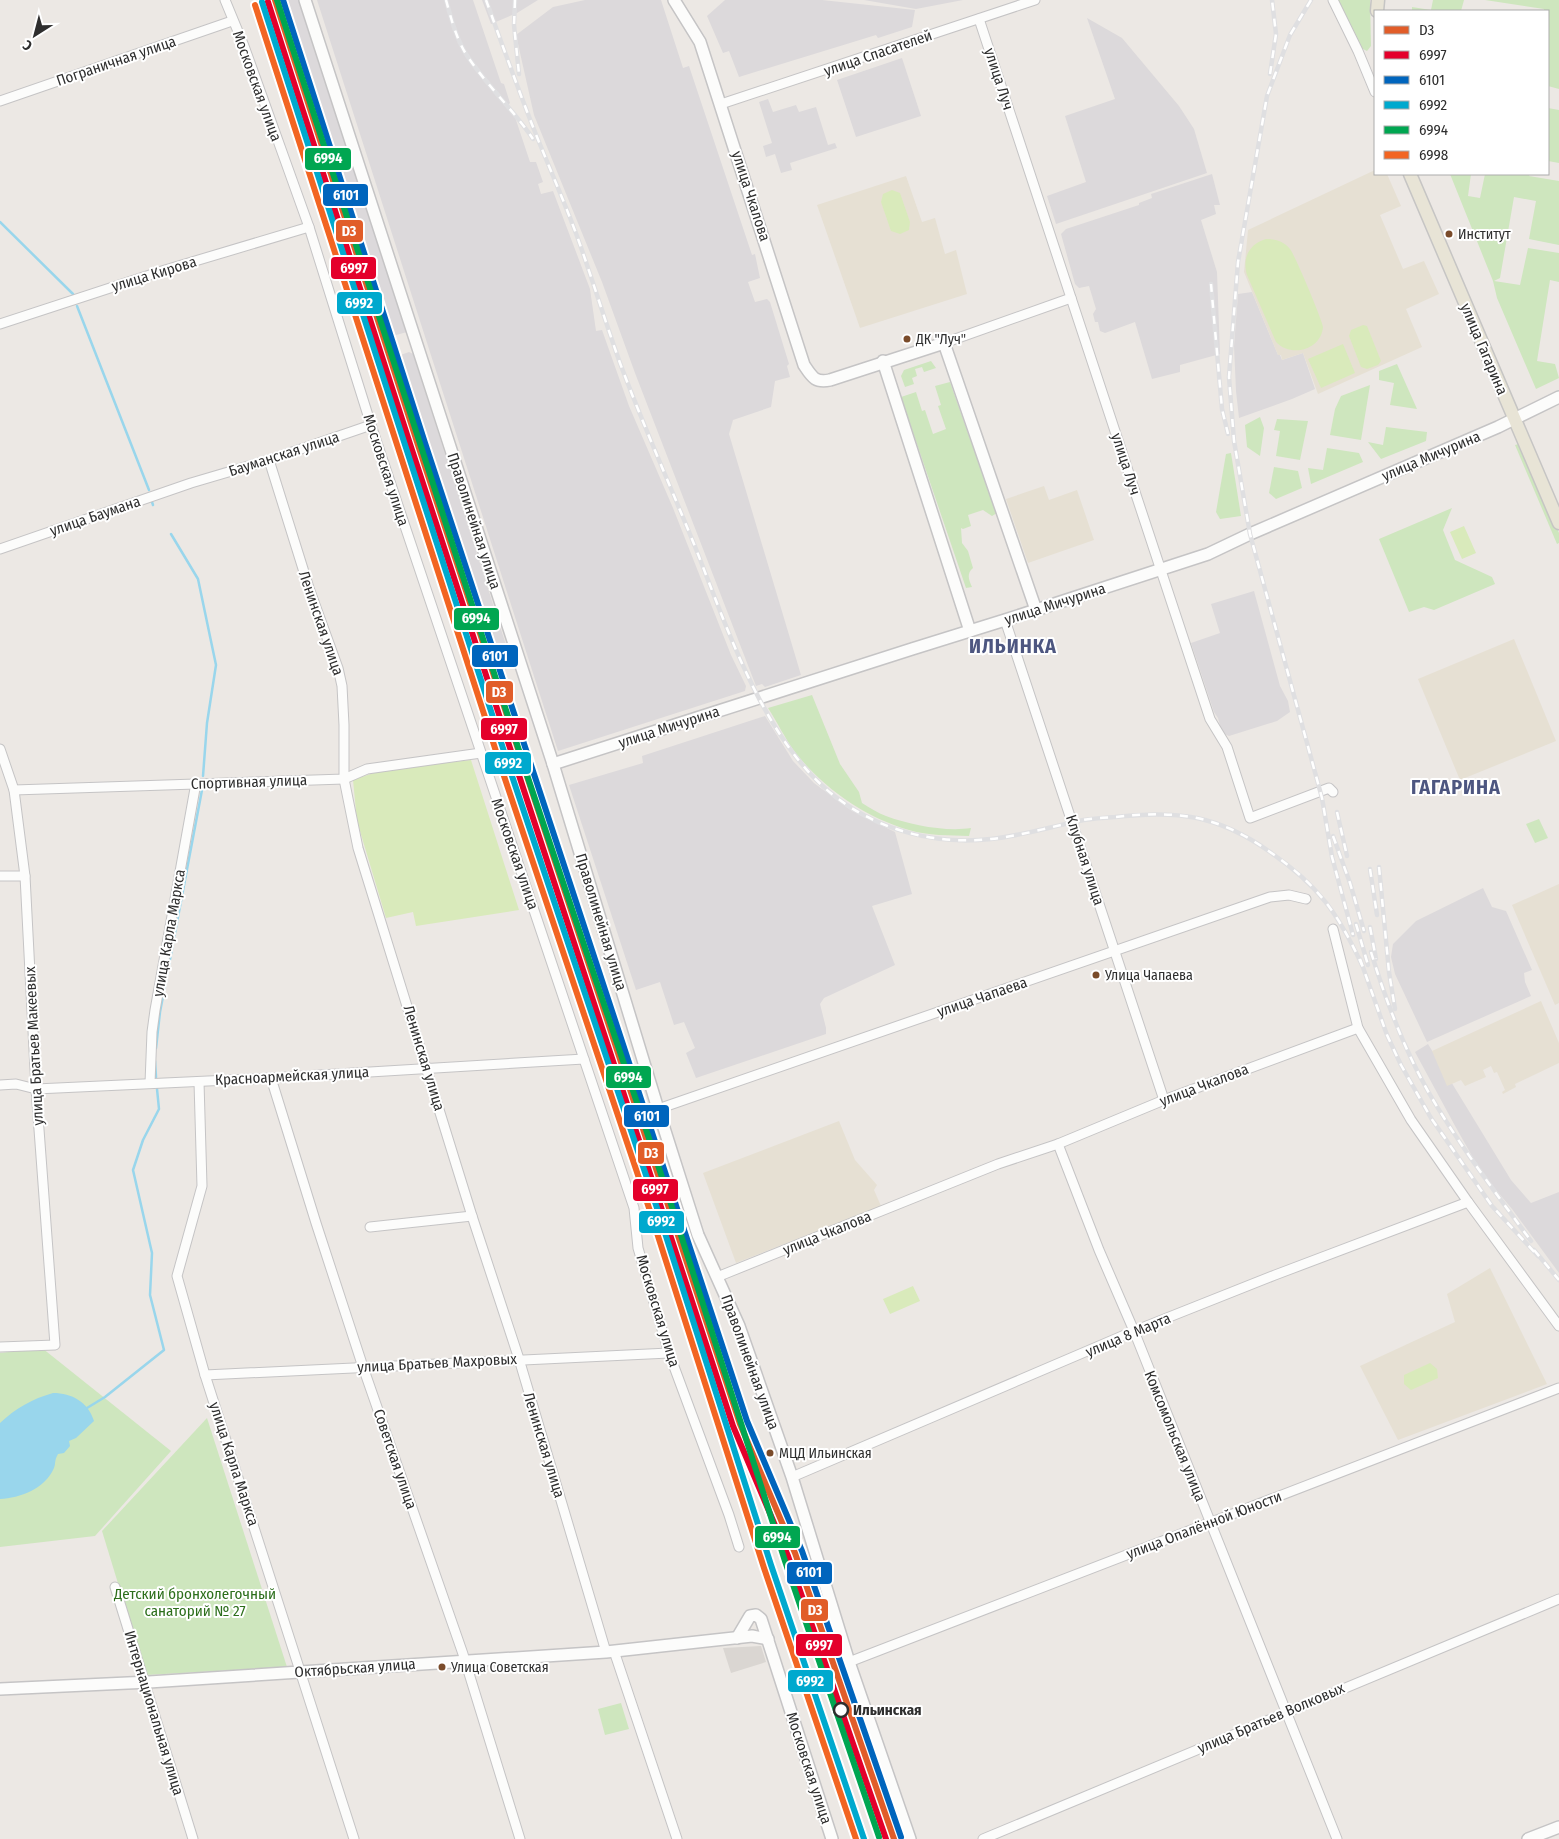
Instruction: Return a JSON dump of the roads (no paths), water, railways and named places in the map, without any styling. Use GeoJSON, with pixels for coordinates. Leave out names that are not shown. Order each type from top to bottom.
{"type":"FeatureCollection","features":[{"type":"Feature","properties":{"kind":"main road","name":"Праволинейная улица"},"geometry":{"type":"LineString","coordinates":[[305,0],[553,764],[698,1236],[739,1326],[792,1477],[848,1662],[910,1839]]}},
{"type":"Feature","properties":{"kind":"main road","name":"улица Чкалова"},"geometry":{"type":"LineString","coordinates":[[674,0],[700,42],[804,364],[812,377],[821,382],[883,362]]}},
{"type":"Feature","properties":{"kind":"main road","name":"улица Гагарина"},"geometry":{"type":"LineString","coordinates":[[1410,175],[1559,523]]}},
{"type":"Feature","properties":{"kind":"main road"},"geometry":{"type":"LineString","coordinates":[[970,631],[883,362],[944,343],[1036,610]]}},
{"type":"Feature","properties":{"kind":"main road","name":"улица Мичурина"},"geometry":{"type":"LineString","coordinates":[[553,764],[1208,554],[1514,419],[1559,397]]}},
{"type":"Feature","properties":{"kind":"main road","name":"Московская улица"},"geometry":{"type":"LineString","coordinates":[[737,1638],[748,1618],[753,1615],[761,1619],[832,1839]]}},
{"type":"Feature","properties":{"kind":"main road","name":"Октябрьская улица"},"geometry":{"type":"LineString","coordinates":[[0,1689],[143,1682],[610,1652],[752,1636],[768,1639]]}},
{"type":"Feature","properties":{"kind":"main road"},"geometry":{"type":"LineString","coordinates":[[1528,1839],[1559,1827]]}},
{"type":"Feature","properties":{"kind":"street","name":"Московская улица"},"geometry":{"type":"LineString","coordinates":[[225,0],[244,46],[309,227],[371,425],[634,1208],[638,1248],[670,1353],[739,1547]]}},
{"type":"Feature","properties":{"kind":"street","name":"улица Спасателей"},"geometry":{"type":"LineString","coordinates":[[721,104],[1035,0]]}},
{"type":"Feature","properties":{"kind":"street"},"geometry":{"type":"LineString","coordinates":[[1333,0],[1358,51],[1374,90]]}},
{"type":"Feature","properties":{"kind":"street","name":"улица Луч"},"geometry":{"type":"LineString","coordinates":[[979,19],[1210,719],[1227,747],[1250,818],[1330,788],[1333,792]]}},
{"type":"Feature","properties":{"kind":"street","name":"Пограничная улица"},"geometry":{"type":"LineString","coordinates":[[0,101],[232,20]]}},
{"type":"Feature","properties":{"kind":"street","name":"улица Кирова"},"geometry":{"type":"LineString","coordinates":[[0,324],[165,270],[309,227]]}},
{"type":"Feature","properties":{"kind":"street"},"geometry":{"type":"LineString","coordinates":[[944,343],[1071,298]]}},
{"type":"Feature","properties":{"kind":"street","name":"Бауманская улица"},"geometry":{"type":"LineString","coordinates":[[193,482],[269,460],[371,425]]}},
{"type":"Feature","properties":{"kind":"street","name":"Ленинская улица"},"geometry":{"type":"LineString","coordinates":[[269,460],[309,588],[338,668],[342,686],[344,779],[358,848],[610,1652],[676,1839]]}},
{"type":"Feature","properties":{"kind":"street","name":"улица Баумана"},"geometry":{"type":"LineString","coordinates":[[0,549],[193,482]]}},
{"type":"Feature","properties":{"kind":"street","name":"Клубная улица"},"geometry":{"type":"LineString","coordinates":[[1005,620],[1164,1100]]}},
{"type":"Feature","properties":{"kind":"street","name":"улица Братьев Макеевых"},"geometry":{"type":"LineString","coordinates":[[0,749],[14,790],[25,876],[36,1089],[55,1345],[0,1347]]}},
{"type":"Feature","properties":{"kind":"street","name":"Спортивная улица"},"geometry":{"type":"LineString","coordinates":[[14,790],[344,779],[367,770],[481,753]]}},
{"type":"Feature","properties":{"kind":"street","name":"улица Карла Маркса"},"geometry":{"type":"LineString","coordinates":[[150,1083],[155,1010],[196,783]]}},
{"type":"Feature","properties":{"kind":"street"},"geometry":{"type":"LineString","coordinates":[[0,876],[25,876]]}},
{"type":"Feature","properties":{"kind":"street","name":"улица Чапаева"},"geometry":{"type":"LineString","coordinates":[[658,1109],[1272,896],[1288,895],[1306,899]]}},
{"type":"Feature","properties":{"kind":"street"},"geometry":{"type":"LineString","coordinates":[[1333,929],[1358,1028],[1411,1120],[1468,1202],[1559,1326]]}},
{"type":"Feature","properties":{"kind":"street","name":"улица Чкалова"},"geometry":{"type":"LineString","coordinates":[[717,1277],[998,1164],[1058,1144],[1164,1100],[1358,1028]]}},
{"type":"Feature","properties":{"kind":"street","name":"Красноармейская улица"},"geometry":{"type":"LineString","coordinates":[[0,1085],[16,1084],[36,1089],[199,1082],[584,1059]]}},
{"type":"Feature","properties":{"kind":"street","name":"Советская улица"},"geometry":{"type":"LineString","coordinates":[[271,1078],[363,1367],[465,1661],[520,1839]]}},
{"type":"Feature","properties":{"kind":"street","name":"улица Карла Маркса"},"geometry":{"type":"LineString","coordinates":[[199,1082],[202,1186],[176,1276],[205,1375],[354,1839]]}},
{"type":"Feature","properties":{"kind":"street","name":"Комсомольская улица"},"geometry":{"type":"LineString","coordinates":[[1058,1144],[1337,1839]]}},
{"type":"Feature","properties":{"kind":"street","name":"улица 8 Марта"},"geometry":{"type":"LineString","coordinates":[[792,1477],[1134,1331],[1468,1202]]}},
{"type":"Feature","properties":{"kind":"street"},"geometry":{"type":"LineString","coordinates":[[370,1227],[472,1216]]}},
{"type":"Feature","properties":{"kind":"street","name":"улица Братьев Махровых"},"geometry":{"type":"LineString","coordinates":[[205,1375],[670,1353]]}},
{"type":"Feature","properties":{"kind":"street","name":"улица Опалённой Юности"},"geometry":{"type":"LineString","coordinates":[[848,1662],[1559,1388]]}},
{"type":"Feature","properties":{"kind":"street","name":"Интернациональная улица"},"geometry":{"type":"LineString","coordinates":[[115,1587],[193,1839]]}},
{"type":"Feature","properties":{"kind":"street","name":"улица Братьев Волковых"},"geometry":{"type":"LineString","coordinates":[[983,1839],[1559,1599]]}},
{"type":"Feature","properties":{"kind":"water"},"geometry":{"type":"Polygon","coordinates":[[[53,1393],[60,1393],[78,1400],[88,1409],[94,1421],[76,1438],[69,1441],[70,1446],[64,1453],[58,1454],[54,1468],[45,1482],[24,1494],[0,1499],[0,1423],[25,1405],[53,1393]]]}},
{"type":"Feature","properties":{"kind":"waterway"},"geometry":{"type":"LineString","coordinates":[[0,222],[74,297]]}},
{"type":"Feature","properties":{"kind":"waterway"},"geometry":{"type":"LineString","coordinates":[[77,306],[149,490]]}},
{"type":"Feature","properties":{"kind":"waterway"},"geometry":{"type":"LineString","coordinates":[[171,534],[198,579],[216,665],[207,723],[203,776]]}},
{"type":"Feature","properties":{"kind":"waterway"},"geometry":{"type":"LineString","coordinates":[[156,1048],[160,1012],[202,790]]}},
{"type":"Feature","properties":{"kind":"waterway"},"geometry":{"type":"LineString","coordinates":[[155,1061],[156,1077]]}},
{"type":"Feature","properties":{"kind":"waterway"},"geometry":{"type":"LineString","coordinates":[[87,1408],[105,1397],[164,1350],[150,1295],[152,1253],[133,1170],[143,1140],[159,1109],[157,1089]]}},
{"type":"Feature","properties":{"kind":"railway"},"geometry":{"type":"LineString","coordinates":[[446,0],[462,48],[533,139]]}},
{"type":"Feature","properties":{"kind":"railway"},"geometry":{"type":"LineString","coordinates":[[486,0],[529,116],[577,236],[614,347],[721,614],[769,717],[789,748],[812,775],[837,798],[872,819],[910,833],[950,840],[1002,838],[1088,819],[1138,815],[1178,815],[1215,823],[1251,840],[1287,864],[1301,876],[1325,901],[1335,915],[1362,965]]}},
{"type":"Feature","properties":{"kind":"railway"},"geometry":{"type":"LineString","coordinates":[[515,0],[514,25],[519,74]]}},
{"type":"Feature","properties":{"kind":"railway"},"geometry":{"type":"LineString","coordinates":[[1270,74],[1276,34],[1272,0]]}},
{"type":"Feature","properties":{"kind":"railway"},"geometry":{"type":"LineString","coordinates":[[1311,0],[1290,35],[1267,96],[1238,262],[1229,377],[1234,441],[1250,534],[1322,798],[1332,857],[1353,935]]}},
{"type":"Feature","properties":{"kind":"railway"},"geometry":{"type":"LineString","coordinates":[[1211,284],[1222,409],[1228,434]]}},
{"type":"Feature","properties":{"kind":"railway"},"geometry":{"type":"LineString","coordinates":[[1337,812],[1347,856]]}},
{"type":"Feature","properties":{"kind":"railway"},"geometry":{"type":"LineString","coordinates":[[1333,836],[1350,883],[1364,931]]}},
{"type":"Feature","properties":{"kind":"railway"},"geometry":{"type":"LineString","coordinates":[[1379,867],[1389,972],[1395,1009]]}},
{"type":"Feature","properties":{"kind":"railway"},"geometry":{"type":"LineString","coordinates":[[1370,869],[1377,915]]}},
{"type":"Feature","properties":{"kind":"railway"},"geometry":{"type":"LineString","coordinates":[[1356,924],[1368,965]]}},
{"type":"Feature","properties":{"kind":"railway"},"geometry":{"type":"LineString","coordinates":[[1370,927],[1376,959]]}},
{"type":"Feature","properties":{"kind":"railway"},"geometry":{"type":"LineString","coordinates":[[1371,952],[1396,1024],[1429,1093],[1465,1150],[1531,1241]]}},
{"type":"Feature","properties":{"kind":"railway"},"geometry":{"type":"LineString","coordinates":[[1360,959],[1387,1035],[1401,1065],[1431,1118],[1492,1206],[1538,1256]]}},
{"type":"Feature","properties":{"kind":"railway"},"geometry":{"type":"LineString","coordinates":[[1534,1250],[1559,1280]]}},
{"type":"Feature","properties":{"kind":"place","name":"Институт"},"geometry":{"type":"Point","coordinates":[1449,234]}},
{"type":"Feature","properties":{"kind":"place","name":"ДК \"Луч\""},"geometry":{"type":"Point","coordinates":[907,339]}},
{"type":"Feature","properties":{"kind":"place","name":"Улица Чапаева"},"geometry":{"type":"Point","coordinates":[1096,975]}},
{"type":"Feature","properties":{"kind":"place","name":"МЦД Ильинская"},"geometry":{"type":"Point","coordinates":[770,1453]}},
{"type":"Feature","properties":{"kind":"place","name":"Улица Советская"},"geometry":{"type":"Point","coordinates":[442,1667]}},
{"type":"Feature","properties":{"kind":"place","name":"Ильинская"},"geometry":{"type":"Point","coordinates":[841,1710]}},
{"type":"Feature","properties":{"kind":"district","name":"ИЛЬИНКА"},"geometry":{"type":"Point","coordinates":[1013,646]}},
{"type":"Feature","properties":{"kind":"district","name":"ГАГАРИНА"},"geometry":{"type":"Point","coordinates":[1456,787]}},
{"type":"Feature","properties":{"kind":"park label","name":"Детский бронхолегочный санаторий № 27"},"geometry":{"type":"Point","coordinates":[195,1602]}}]}
